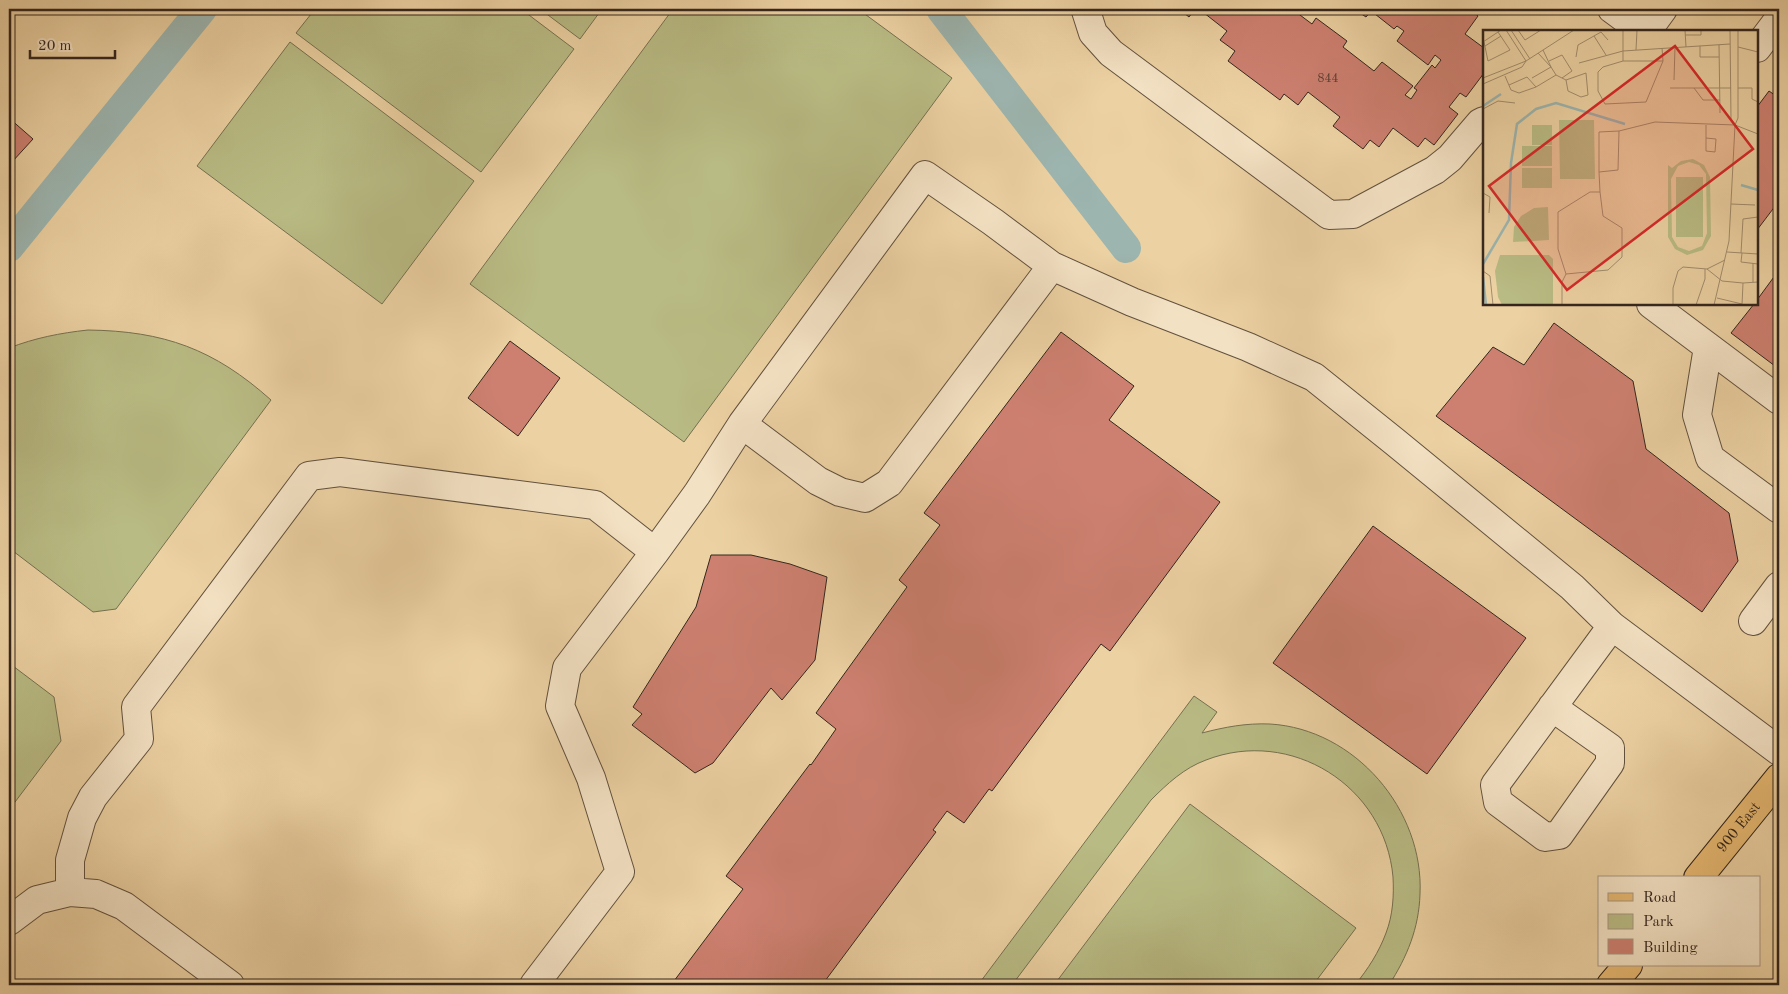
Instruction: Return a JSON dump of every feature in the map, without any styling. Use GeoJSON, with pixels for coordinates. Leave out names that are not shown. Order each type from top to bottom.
{"type":"FeatureCollection","features":[{"type":"Feature","properties":{"kind":"main road","name":"900 East"},"geometry":{"type":"LineString","coordinates":[[1700,876],[1779,778]]}},
{"type":"Feature","properties":{"kind":"main road"},"geometry":{"type":"LineString","coordinates":[[1611,985],[1627,966]]}},
{"type":"Feature","properties":{"kind":"lane"},"geometry":{"type":"LineString","coordinates":[[1087,9],[1086,12],[1093,33],[1111,52],[1329,215],[1353,214],[1435,170],[1450,158],[1483,122]]}},
{"type":"Feature","properties":{"kind":"lane"},"geometry":{"type":"LineString","coordinates":[[1612,9],[1641,30]]}},
{"type":"Feature","properties":{"kind":"lane"},"geometry":{"type":"LineString","coordinates":[[1648,30],[1663,9]]}},
{"type":"Feature","properties":{"kind":"lane"},"geometry":{"type":"LineString","coordinates":[[1758,47],[1779,19]]}},
{"type":"Feature","properties":{"kind":"lane"},"geometry":{"type":"LineString","coordinates":[[534,985],[620,872],[591,778],[560,706],[566,668],[655,552],[697,494],[742,424],[925,174],[994,222],[1052,266],[1132,302],[1248,347],[1314,377],[1565,581],[1612,626],[1779,751]]}},
{"type":"Feature","properties":{"kind":"lane"},"geometry":{"type":"LineString","coordinates":[[742,424],[818,481],[840,492],[865,498],[889,483],[1052,266]]}},
{"type":"Feature","properties":{"kind":"lane"},"geometry":{"type":"LineString","coordinates":[[1651,305],[1779,400]]}},
{"type":"Feature","properties":{"kind":"lane"},"geometry":{"type":"LineString","coordinates":[[1708,347],[1697,415],[1710,458],[1779,509]]}},
{"type":"Feature","properties":{"kind":"lane"},"geometry":{"type":"LineString","coordinates":[[70,892],[70,860],[82,818],[93,797],[140,739],[136,707],[309,476],[340,472],[595,505],[655,552]]}},
{"type":"Feature","properties":{"kind":"lane"},"geometry":{"type":"LineString","coordinates":[[1753,621],[1779,586]]}},
{"type":"Feature","properties":{"kind":"lane"},"geometry":{"type":"LineString","coordinates":[[1552,707],[1610,748],[1610,764],[1559,835],[1545,837],[1498,802],[1495,785],[1552,707],[1612,626]]}},
{"type":"Feature","properties":{"kind":"lane"},"geometry":{"type":"LineString","coordinates":[[9,921],[37,900],[70,892],[96,894],[124,906],[230,985]]}},
{"type":"Feature","properties":{"kind":"green space"},"geometry":{"type":"Polygon","coordinates":[[[315,9],[521,9],[574,49],[481,172],[296,33],[315,9]]]}},
{"type":"Feature","properties":{"kind":"green space"},"geometry":{"type":"Polygon","coordinates":[[[540,9],[602,9],[580,39],[540,9]]]}},
{"type":"Feature","properties":{"kind":"green space"},"geometry":{"type":"Polygon","coordinates":[[[673,9],[858,9],[952,78],[684,442],[470,284],[673,9]]]}},
{"type":"Feature","properties":{"kind":"green space"},"geometry":{"type":"Polygon","coordinates":[[[290,42],[474,181],[382,304],[197,166],[290,42]]]}},
{"type":"Feature","properties":{"kind":"green space"},"geometry":{"type":"Polygon","coordinates":[[[88,330],[141,334],[187,346],[229,368],[250,382],[271,400],[116,609],[93,612],[9,548],[9,348],[48,336],[88,330]]]}},
{"type":"Feature","properties":{"kind":"green space"},"geometry":{"type":"Polygon","coordinates":[[[9,663],[54,697],[61,741],[9,810],[9,663]]]}},
{"type":"Feature","properties":{"kind":"green space"},"geometry":{"type":"Polygon","coordinates":[[[1194,696],[1217,712],[1202,733],[1252,724],[1270,724],[1301,729],[1330,741],[1356,758],[1378,779],[1397,805],[1410,833],[1418,863],[1420,894],[1417,919],[1411,942],[1389,985],[1355,985],[1369,967],[1380,947],[1390,919],[1392,905],[1393,877],[1386,844],[1372,816],[1353,791],[1328,772],[1300,759],[1270,752],[1238,752],[1198,763],[1163,788],[1151,800],[1012,985],[978,985],[1194,696]]]}},
{"type":"Feature","properties":{"kind":"green space"},"geometry":{"type":"Polygon","coordinates":[[[1190,804],[1356,928],[1313,985],[1054,985],[1190,804]]]}},
{"type":"Feature","properties":{"kind":"building"},"geometry":{"type":"Polygon","coordinates":[[[1179,9],[1195,9],[1189,17],[1179,9]]]}},
{"type":"Feature","properties":{"kind":"building"},"geometry":{"type":"Polygon","coordinates":[[[1199,9],[1292,9],[1312,24],[1316,18],[1347,41],[1343,47],[1374,71],[1382,62],[1413,86],[1405,95],[1411,99],[1417,90],[1414,88],[1432,65],[1435,68],[1441,60],[1435,55],[1428,65],[1397,41],[1404,31],[1397,26],[1394,29],[1375,14],[1377,11],[1374,9],[1470,9],[1478,16],[1465,34],[1483,47],[1483,74],[1466,97],[1460,93],[1449,107],[1458,114],[1434,145],[1425,138],[1418,147],[1393,128],[1379,147],[1370,140],[1363,149],[1333,126],[1340,117],[1308,92],[1298,105],[1284,94],[1280,100],[1228,61],[1235,51],[1220,40],[1227,31],[1199,9]]]}},
{"type":"Feature","properties":{"kind":"building"},"geometry":{"type":"Polygon","coordinates":[[[1354,9],[1373,9],[1366,17],[1354,9]]]}},
{"type":"Feature","properties":{"kind":"building"},"geometry":{"type":"Polygon","coordinates":[[[1769,91],[1779,98],[1779,201],[1758,229],[1758,106],[1769,91]]]}},
{"type":"Feature","properties":{"kind":"building"},"geometry":{"type":"Polygon","coordinates":[[[9,118],[33,139],[12,162],[9,160],[9,118]]]}},
{"type":"Feature","properties":{"kind":"building"},"geometry":{"type":"Polygon","coordinates":[[[1779,270],[1779,369],[1731,333],[1753,305],[1758,305],[1758,299],[1779,270]]]}},
{"type":"Feature","properties":{"kind":"building"},"geometry":{"type":"Polygon","coordinates":[[[1554,323],[1633,381],[1646,449],[1729,513],[1738,561],[1702,612],[1436,416],[1493,347],[1524,365],[1554,323]]]}},
{"type":"Feature","properties":{"kind":"building"},"geometry":{"type":"Polygon","coordinates":[[[1061,332],[1134,386],[1109,420],[1220,502],[1110,651],[1101,644],[992,791],[989,789],[964,823],[947,811],[933,830],[936,832],[822,985],[671,985],[743,889],[726,876],[811,765],[836,729],[816,713],[907,587],[899,580],[940,525],[924,513],[1061,332]]]}},
{"type":"Feature","properties":{"kind":"building"},"geometry":{"type":"Polygon","coordinates":[[[510,341],[560,378],[518,436],[468,398],[510,341]]]}},
{"type":"Feature","properties":{"kind":"building"},"geometry":{"type":"Polygon","coordinates":[[[1373,526],[1526,638],[1427,774],[1273,663],[1373,526]]]}},
{"type":"Feature","properties":{"kind":"building"},"geometry":{"type":"Polygon","coordinates":[[[711,555],[751,555],[790,564],[827,577],[815,660],[782,700],[771,688],[713,763],[695,773],[632,725],[642,714],[633,707],[696,607],[711,555]]]}},
{"type":"Feature","properties":{"kind":"waterway"},"geometry":{"type":"LineString","coordinates":[[9,247],[202,9]]}},
{"type":"Feature","properties":{"kind":"waterway"},"geometry":{"type":"LineString","coordinates":[[941,9],[1126,248]]}}]}
